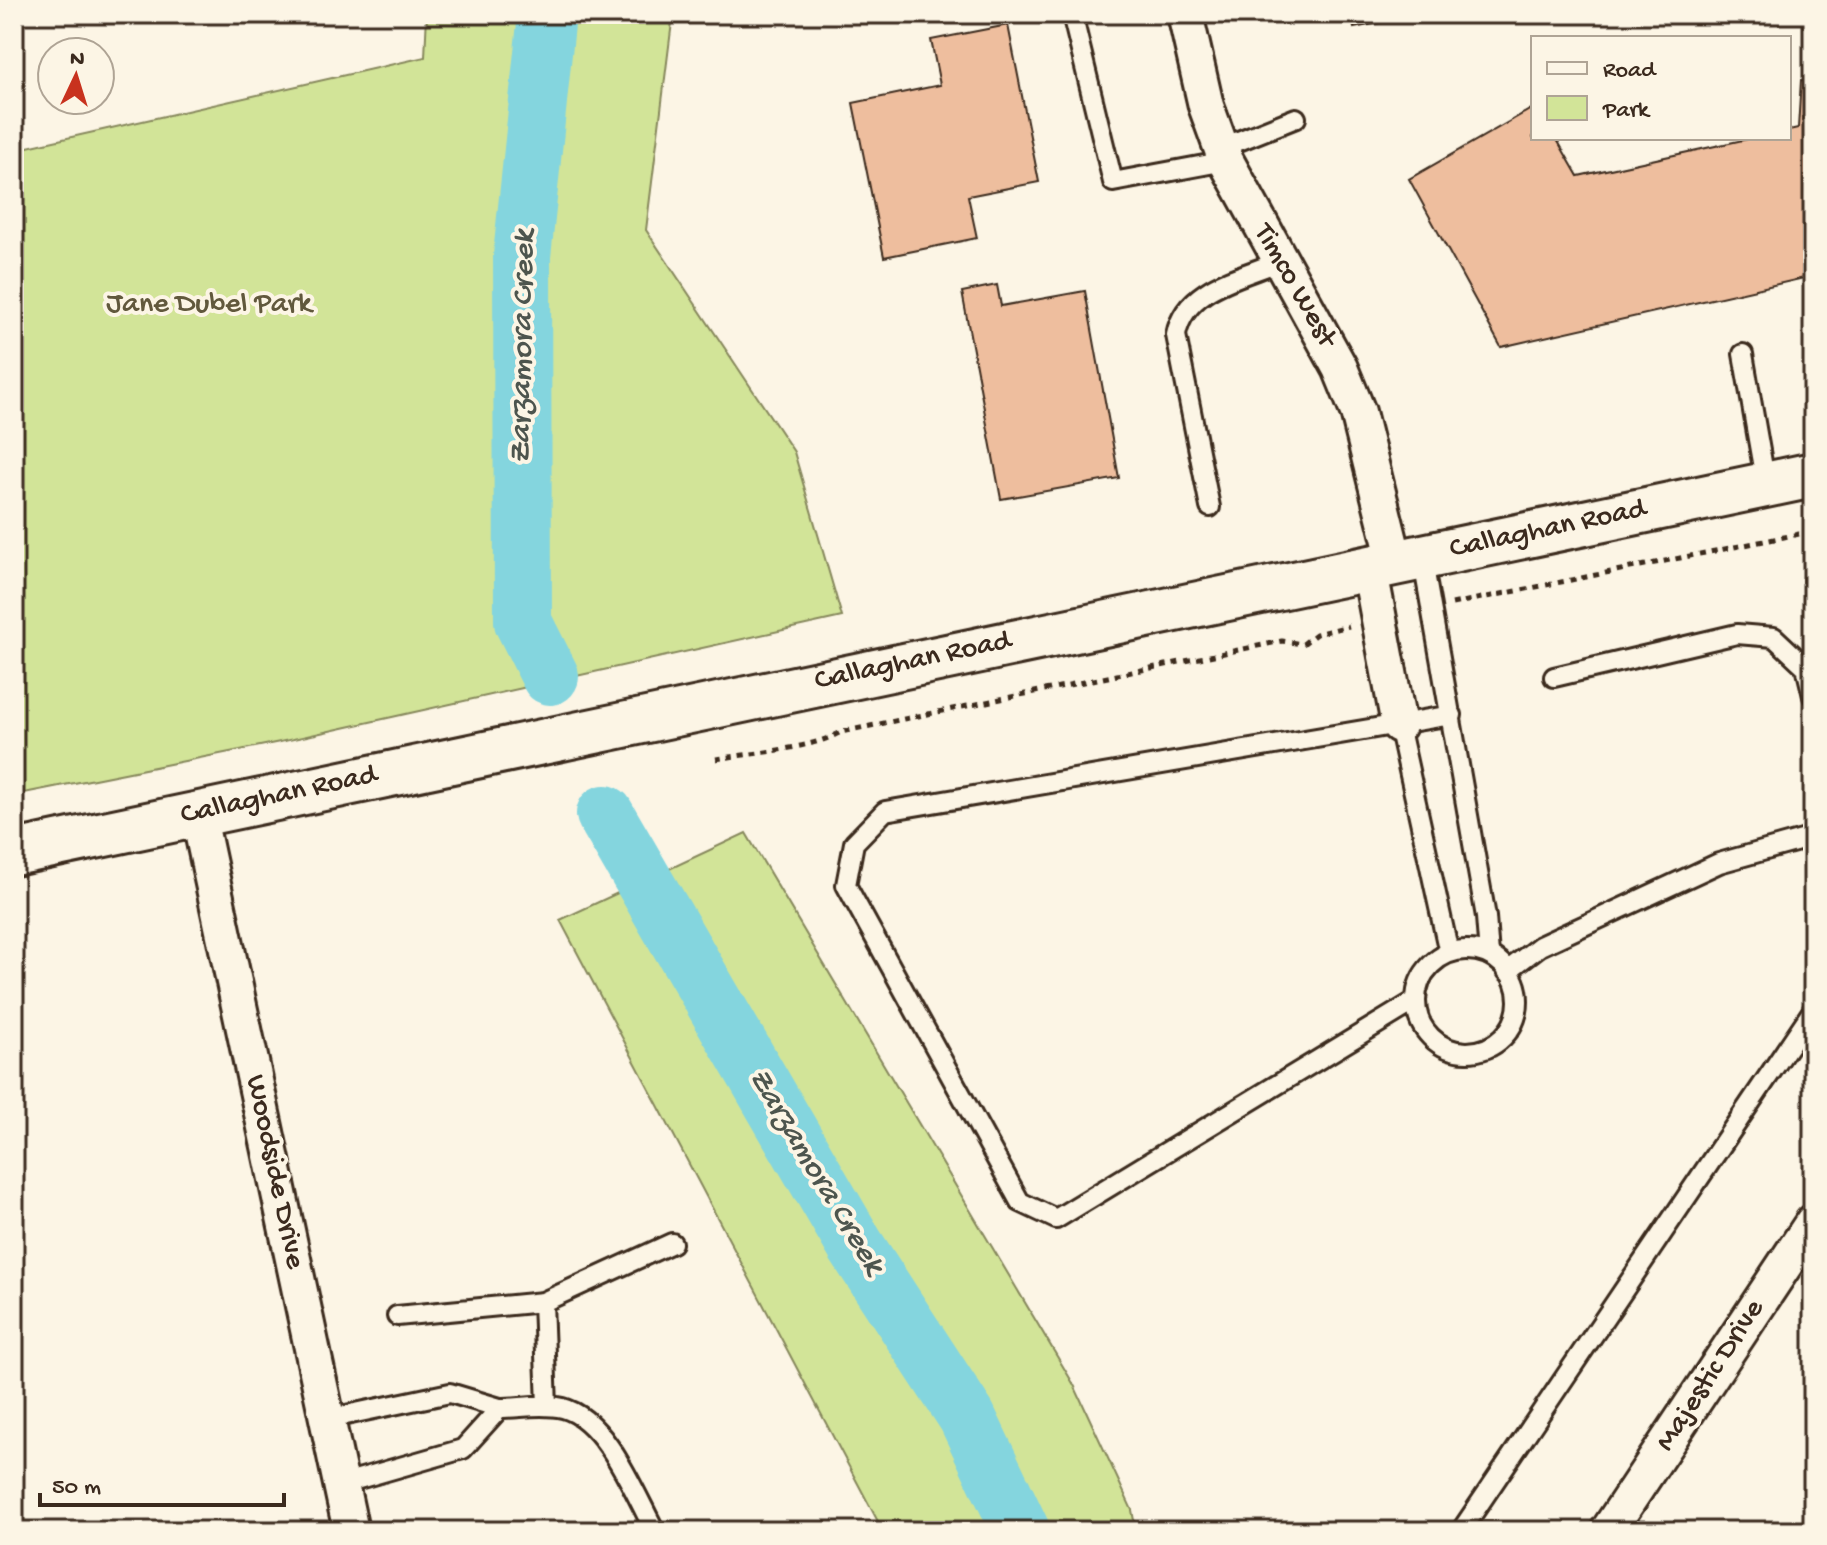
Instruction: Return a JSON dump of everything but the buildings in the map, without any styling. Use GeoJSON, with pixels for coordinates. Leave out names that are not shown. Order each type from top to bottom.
{"type":"FeatureCollection","features":[{"type":"Feature","properties":{"kind":"main road","name":"Callaghan Road"},"geometry":{"type":"LineString","coordinates":[[14,853],[1813,475]]}},
{"type":"Feature","properties":{"kind":"street","name":"Timco West"},"geometry":{"type":"LineString","coordinates":[[1185,14],[1198,80],[1224,154],[1340,368],[1358,412],[1395,561],[1399,725]]}},
{"type":"Feature","properties":{"kind":"street","name":"Woodside Drive"},"geometry":{"type":"LineString","coordinates":[[198,813],[351,1531]]}},
{"type":"Feature","properties":{"kind":"street","name":"Majestic Drive"},"geometry":{"type":"LineString","coordinates":[[1608,1531],[1813,1222]]}},
{"type":"Feature","properties":{"kind":"lane"},"geometry":{"type":"LineString","coordinates":[[1072,14],[1113,182],[1224,154],[1296,118]]}},
{"type":"Feature","properties":{"kind":"lane"},"geometry":{"type":"LineString","coordinates":[[1210,507],[1176,335],[1179,319],[1191,301],[1209,290],[1280,261]]}},
{"type":"Feature","properties":{"kind":"lane"},"geometry":{"type":"LineString","coordinates":[[1743,354],[1766,486]]}},
{"type":"Feature","properties":{"kind":"lane"},"geometry":{"type":"LineString","coordinates":[[1395,561],[1452,715],[1486,917],[1489,955]]}},
{"type":"Feature","properties":{"kind":"lane"},"geometry":{"type":"LineString","coordinates":[[1554,677],[1737,634],[1774,637],[1806,667],[1813,696]]}},
{"type":"Feature","properties":{"kind":"lane"},"geometry":{"type":"LineString","coordinates":[[1415,1001],[1056,1219],[1020,1202],[846,885],[854,843],[885,811],[1452,715]]}},
{"type":"Feature","properties":{"kind":"lane"},"geometry":{"type":"LineString","coordinates":[[1399,725],[1449,953]]}},
{"type":"Feature","properties":{"kind":"lane"},"geometry":{"type":"LineString","coordinates":[[1507,971],[1540,946],[1719,863],[1813,837]]}},
{"type":"Feature","properties":{"kind":"lane"},"geometry":{"type":"LineString","coordinates":[[1473,950],[1489,955],[1507,971],[1518,993],[1512,1026],[1487,1048],[1470,1052],[1438,1044],[1426,1032],[1415,1001],[1426,969],[1449,953],[1473,950]]}},
{"type":"Feature","properties":{"kind":"lane"},"geometry":{"type":"LineString","coordinates":[[1461,1531],[1813,1010]]}},
{"type":"Feature","properties":{"kind":"lane"},"geometry":{"type":"LineString","coordinates":[[397,1316],[543,1302],[672,1243]]}},
{"type":"Feature","properties":{"kind":"lane"},"geometry":{"type":"LineString","coordinates":[[543,1302],[547,1406]]}},
{"type":"Feature","properties":{"kind":"lane"},"geometry":{"type":"LineString","coordinates":[[327,1419],[450,1393],[500,1408],[547,1406],[566,1409],[585,1420],[605,1439],[655,1531]]}},
{"type":"Feature","properties":{"kind":"lane"},"geometry":{"type":"LineString","coordinates":[[341,1484],[463,1449],[500,1408]]}},
{"type":"Feature","properties":{"kind":"path"},"geometry":{"type":"LineString","coordinates":[[1448,604],[1799,534],[1813,535]]}},
{"type":"Feature","properties":{"kind":"path"},"geometry":{"type":"LineString","coordinates":[[716,759],[793,745],[810,745],[841,732],[1282,641],[1303,644],[1316,634],[1346,627]]}},
{"type":"Feature","properties":{"kind":"green space","name":"Jane Dubel Park"},"geometry":{"type":"Polygon","coordinates":[[[427,14],[673,14],[646,230],[794,452],[842,617],[280,742],[14,795],[14,150],[425,57],[427,14]]]}},
{"type":"Feature","properties":{"kind":"green space"},"geometry":{"type":"Polygon","coordinates":[[[746,833],[1074,1385],[1132,1510],[1136,1531],[883,1531],[560,920],[746,833]]]}},
{"type":"Feature","properties":{"kind":"waterway","name":"Zarzamora Creek"},"geometry":{"type":"LineString","coordinates":[[547,14],[522,256],[523,622],[550,676]]}},
{"type":"Feature","properties":{"kind":"waterway","name":"Zarzamora Creek"},"geometry":{"type":"LineString","coordinates":[[605,814],[855,1245],[967,1417],[1021,1531]]}}]}
